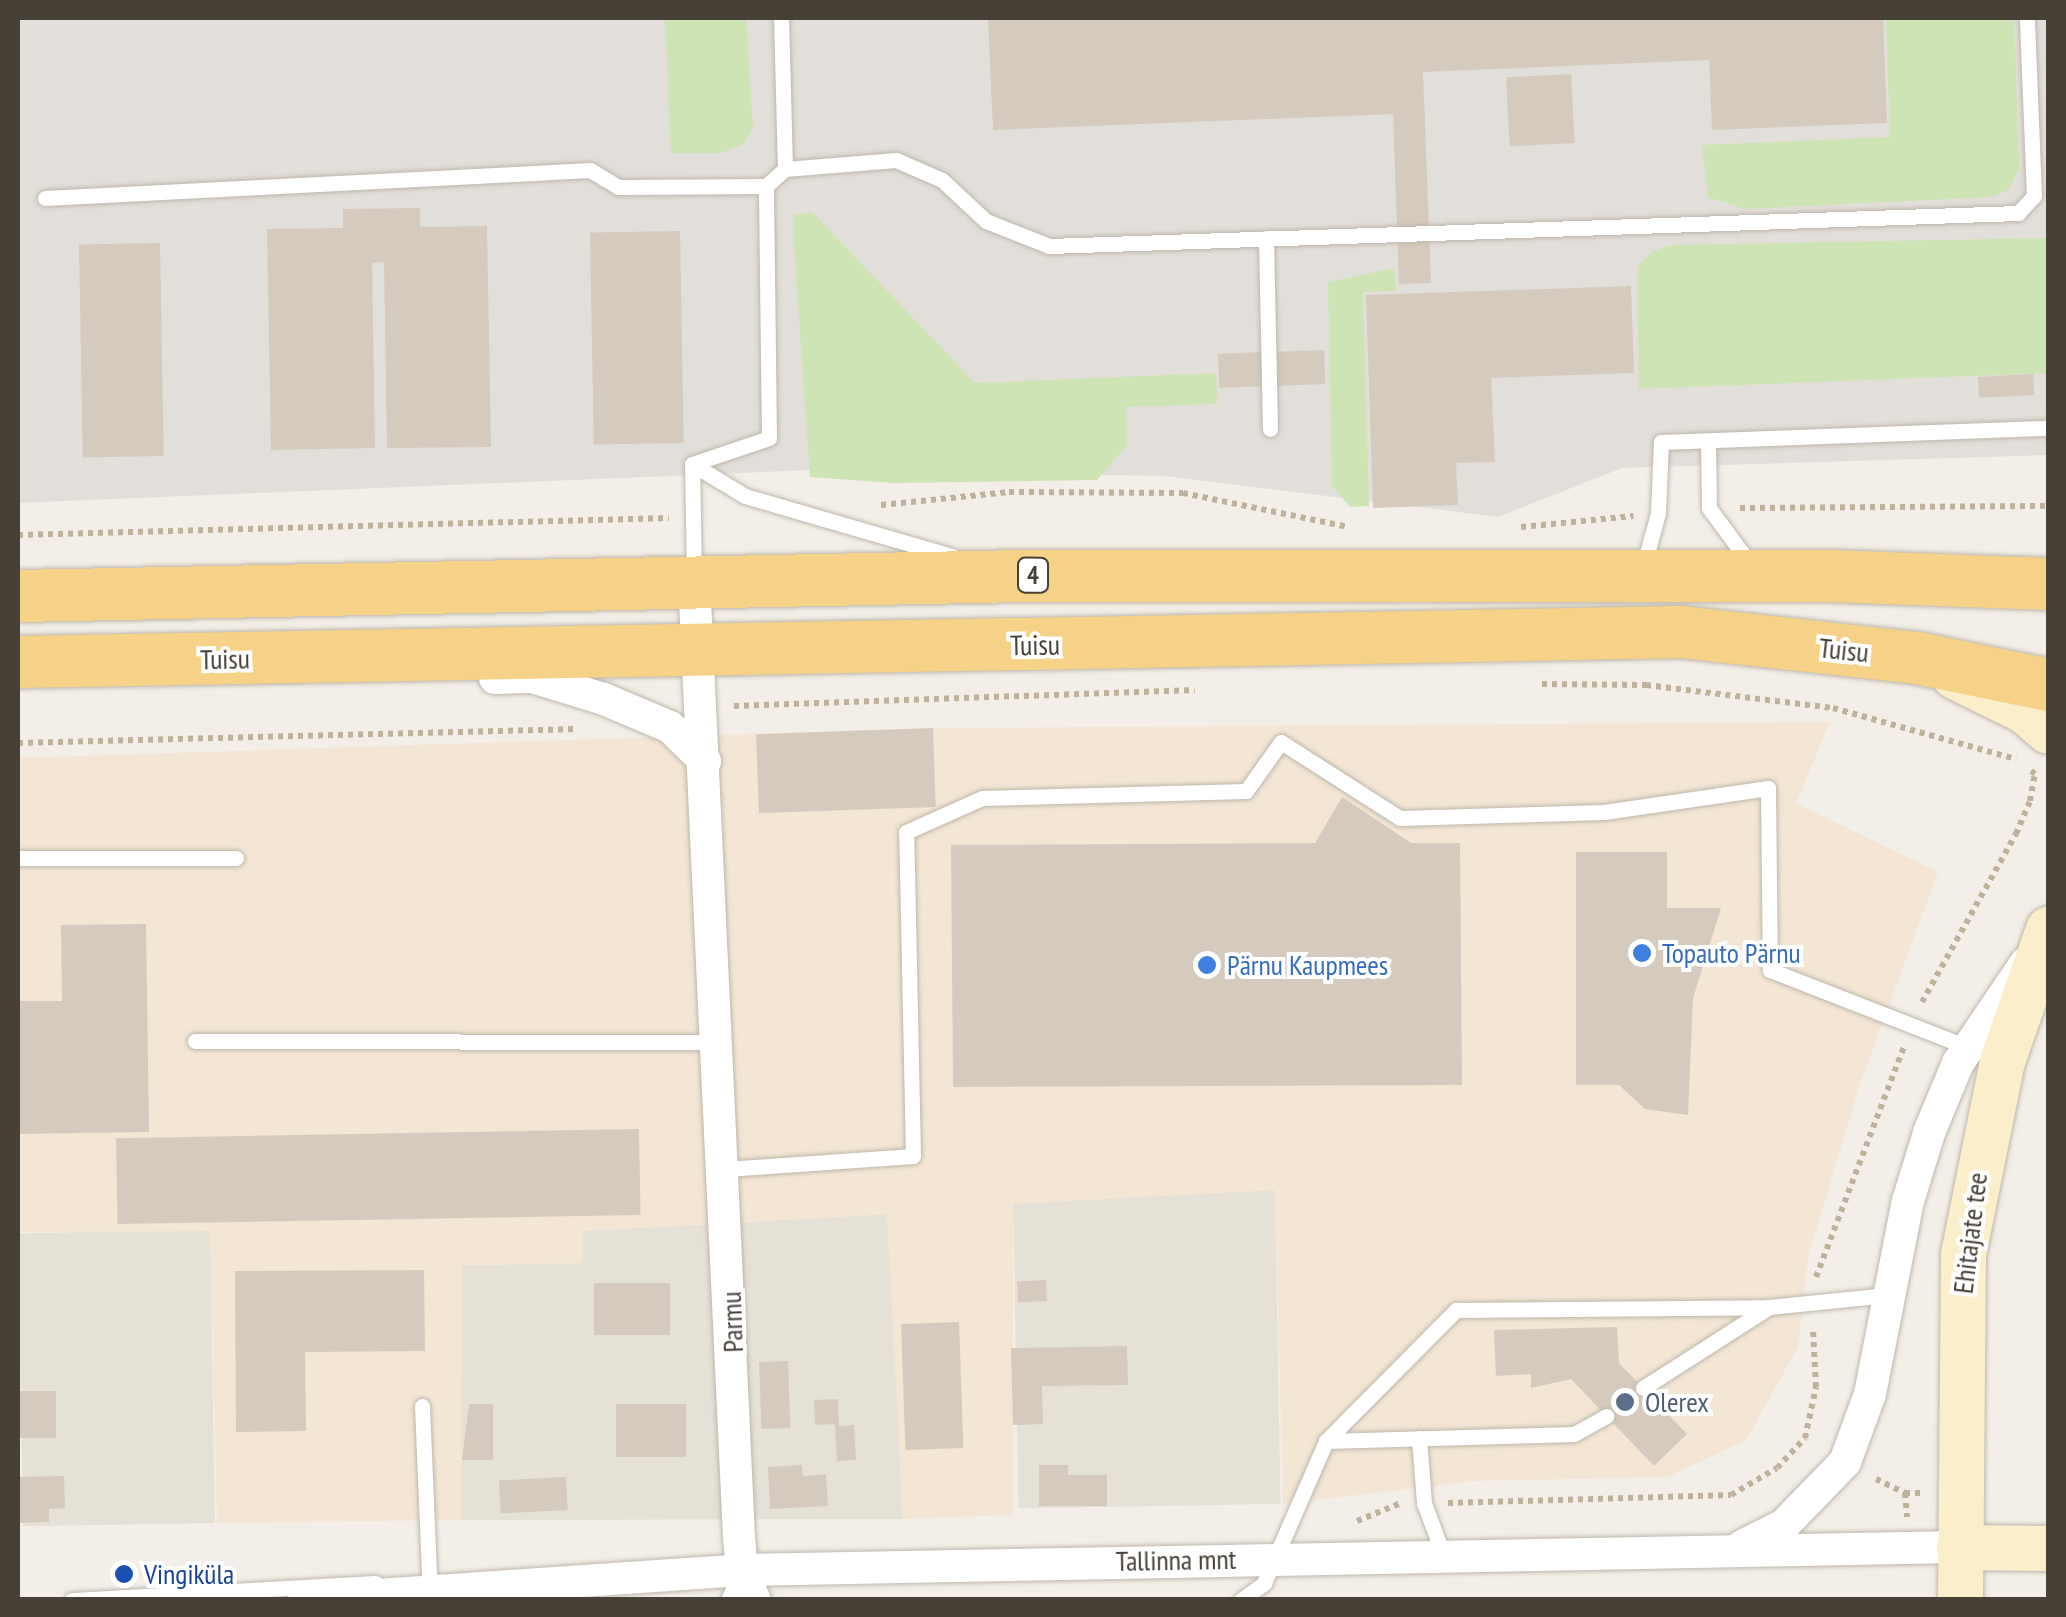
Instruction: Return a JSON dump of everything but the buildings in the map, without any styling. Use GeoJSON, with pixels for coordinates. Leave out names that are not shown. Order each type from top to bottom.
{"type":"FeatureCollection","features":[{"type":"Feature","properties":{"kind":"highway","name":"4"},"geometry":{"type":"LineString","coordinates":[[18,596],[694,579],[1023,576],[1760,576],[2048,584]]}},
{"type":"Feature","properties":{"kind":"highway","name":"Tuisu"},"geometry":{"type":"LineString","coordinates":[[18,662],[699,653],[1681,632],[1916,658],[2048,685]]}},
{"type":"Feature","properties":{"kind":"main road"},"geometry":{"type":"LineString","coordinates":[[1916,658],[2024,711],[2048,732]]}},
{"type":"Feature","properties":{"kind":"main road","name":"Ehitajate tee"},"geometry":{"type":"LineString","coordinates":[[1960,1600],[1963,1254],[2002,1061],[2047,932]]}},
{"type":"Feature","properties":{"kind":"main road","name":"Tallinna mnt"},"geometry":{"type":"LineString","coordinates":[[1959,1548],[2048,1548]]}},
{"type":"Feature","properties":{"kind":"street","name":"Parmu"},"geometry":{"type":"LineString","coordinates":[[694,579],[726,1168],[742,1590]]}},
{"type":"Feature","properties":{"kind":"street"},"geometry":{"type":"LineString","coordinates":[[202,660],[243,682],[532,677],[670,727],[705,761]]}},
{"type":"Feature","properties":{"kind":"street"},"geometry":{"type":"LineString","coordinates":[[1728,1552],[1784,1525],[1845,1462],[1870,1394],[1887,1295],[1930,1130],[1968,1047],[2047,932]]}},
{"type":"Feature","properties":{"kind":"street","name":"Tallinna mnt"},"geometry":{"type":"LineString","coordinates":[[304,1600],[742,1590],[1274,1558],[1959,1548]]}},
{"type":"Feature","properties":{"kind":"lane"},"geometry":{"type":"LineString","coordinates":[[781,18],[786,169]]}},
{"type":"Feature","properties":{"kind":"lane"},"geometry":{"type":"LineString","coordinates":[[45,198],[590,170],[618,187],[766,186],[786,169],[896,160],[942,180],[986,221],[1049,246],[2018,213],[2034,196],[2027,18]]}},
{"type":"Feature","properties":{"kind":"lane"},"geometry":{"type":"LineString","coordinates":[[2029,84],[2048,82]]}},
{"type":"Feature","properties":{"kind":"lane"},"geometry":{"type":"LineString","coordinates":[[692,464],[769,438],[766,186]]}},
{"type":"Feature","properties":{"kind":"lane"},"geometry":{"type":"LineString","coordinates":[[1266,238],[1270,430]]}},
{"type":"Feature","properties":{"kind":"lane"},"geometry":{"type":"LineString","coordinates":[[1640,576],[1658,513],[1661,442],[2048,428]]}},
{"type":"Feature","properties":{"kind":"lane"},"geometry":{"type":"LineString","coordinates":[[1708,441],[1709,508],[1760,576]]}},
{"type":"Feature","properties":{"kind":"lane"},"geometry":{"type":"LineString","coordinates":[[692,464],[694,579]]}},
{"type":"Feature","properties":{"kind":"lane"},"geometry":{"type":"LineString","coordinates":[[692,464],[746,496],[1023,576]]}},
{"type":"Feature","properties":{"kind":"lane"},"geometry":{"type":"LineString","coordinates":[[726,1168],[914,1156],[906,832],[982,798],[1246,792],[1281,742],[1400,818],[1604,812],[1768,788],[1770,970],[1968,1047]]}},
{"type":"Feature","properties":{"kind":"lane"},"geometry":{"type":"LineString","coordinates":[[18,858],[236,858]]}},
{"type":"Feature","properties":{"kind":"lane"},"geometry":{"type":"LineString","coordinates":[[195,1041],[720,1042]]}},
{"type":"Feature","properties":{"kind":"lane"},"geometry":{"type":"LineString","coordinates":[[1241,1600],[1264,1584],[1326,1441],[1456,1310],[1770,1307],[1887,1295]]}},
{"type":"Feature","properties":{"kind":"lane"},"geometry":{"type":"LineString","coordinates":[[1643,1388],[1770,1307]]}},
{"type":"Feature","properties":{"kind":"lane"},"geometry":{"type":"LineString","coordinates":[[72,1600],[357,1580],[430,1596],[422,1406]]}},
{"type":"Feature","properties":{"kind":"lane"},"geometry":{"type":"LineString","coordinates":[[1326,1441],[1574,1434],[1606,1416]]}},
{"type":"Feature","properties":{"kind":"lane"},"geometry":{"type":"LineString","coordinates":[[1419,1438],[1424,1503],[1444,1556]]}},
{"type":"Feature","properties":{"kind":"path"},"geometry":{"type":"LineString","coordinates":[[877,506],[1009,492],[1183,493],[1324,526],[1363,528]]}},
{"type":"Feature","properties":{"kind":"path"},"geometry":{"type":"LineString","coordinates":[[1709,508],[2048,506]]}},
{"type":"Feature","properties":{"kind":"path"},"geometry":{"type":"LineString","coordinates":[[1513,528],[1658,513]]}},
{"type":"Feature","properties":{"kind":"path"},"geometry":{"type":"LineString","coordinates":[[18,535],[692,517]]}},
{"type":"Feature","properties":{"kind":"path"},"geometry":{"type":"LineString","coordinates":[[1288,1526],[1346,1527],[1397,1502],[1731,1495],[1777,1468],[1804,1438],[1816,1388],[1811,1303],[1820,1262],[1913,1024],[2016,834],[2036,774],[2018,760],[1833,708],[1646,685],[1535,684]]}},
{"type":"Feature","properties":{"kind":"path"},"geometry":{"type":"LineString","coordinates":[[703,726],[740,702],[1200,690]]}},
{"type":"Feature","properties":{"kind":"path"},"geometry":{"type":"LineString","coordinates":[[18,743],[591,729]]}},
{"type":"Feature","properties":{"kind":"path"},"geometry":{"type":"LineString","coordinates":[[1867,1474],[1905,1494],[1931,1492]]}},
{"type":"Feature","properties":{"kind":"shaded area"},"geometry":{"type":"Polygon","coordinates":[[[18,18],[2048,18],[2048,455],[1622,468],[1498,517],[1165,476],[813,470],[18,503],[18,18]]]}},
{"type":"Feature","properties":{"kind":"shaded area"},"geometry":{"type":"Polygon","coordinates":[[[1830,722],[1796,803],[1938,872],[1860,1084],[1808,1257],[1798,1347],[1746,1440],[1668,1477],[1475,1481],[1283,1504],[1275,1190],[1013,1204],[1013,1515],[903,1519],[887,1214],[583,1231],[583,1263],[462,1265],[461,1520],[217,1523],[210,1231],[18,1232],[18,758],[933,728],[1830,722]]]}},
{"type":"Feature","properties":{"kind":"shaded area"},"geometry":{"type":"Polygon","coordinates":[[[1275,1190],[1280,1504],[1019,1509],[1013,1195],[1275,1190]]]}},
{"type":"Feature","properties":{"kind":"shaded area"},"geometry":{"type":"Polygon","coordinates":[[[888,1214],[903,1519],[461,1520],[462,1265],[582,1263],[582,1231],[888,1214]]]}},
{"type":"Feature","properties":{"kind":"shaded area"},"geometry":{"type":"Polygon","coordinates":[[[210,1230],[215,1523],[23,1526],[18,1233],[210,1230]]]}},
{"type":"Feature","properties":{"kind":"green space"},"geometry":{"type":"Polygon","coordinates":[[[665,18],[746,18],[753,128],[744,144],[720,153],[671,153],[665,18]]]}},
{"type":"Feature","properties":{"kind":"green space"},"geometry":{"type":"Polygon","coordinates":[[[1886,18],[2014,18],[2019,169],[2008,190],[1992,197],[1744,209],[1708,197],[1702,145],[1890,137],[1886,18]]]}},
{"type":"Feature","properties":{"kind":"green space"},"geometry":{"type":"Polygon","coordinates":[[[812,212],[975,383],[1216,373],[1217,404],[1126,407],[1127,445],[1097,480],[892,483],[810,477],[793,230],[794,215],[812,212]]]}},
{"type":"Feature","properties":{"kind":"green space"},"geometry":{"type":"Polygon","coordinates":[[[2048,238],[2048,373],[1639,389],[1639,264],[1654,251],[1670,245],[2048,238]]]}},
{"type":"Feature","properties":{"kind":"green space"},"geometry":{"type":"Polygon","coordinates":[[[1394,268],[1396,291],[1363,292],[1369,506],[1350,507],[1332,486],[1328,282],[1394,268]]]}},
{"type":"Feature","properties":{"kind":"place","name":"Topauto Pärnu"},"geometry":{"type":"Point","coordinates":[1642,953]}},
{"type":"Feature","properties":{"kind":"place","name":"Pärnu Kaupmees"},"geometry":{"type":"Point","coordinates":[1207,965]}},
{"type":"Feature","properties":{"kind":"place","name":"Olerex"},"geometry":{"type":"Point","coordinates":[1625,1402]}},
{"type":"Feature","properties":{"kind":"place","name":"Vingiküla"},"geometry":{"type":"Point","coordinates":[124,1574]}}]}
